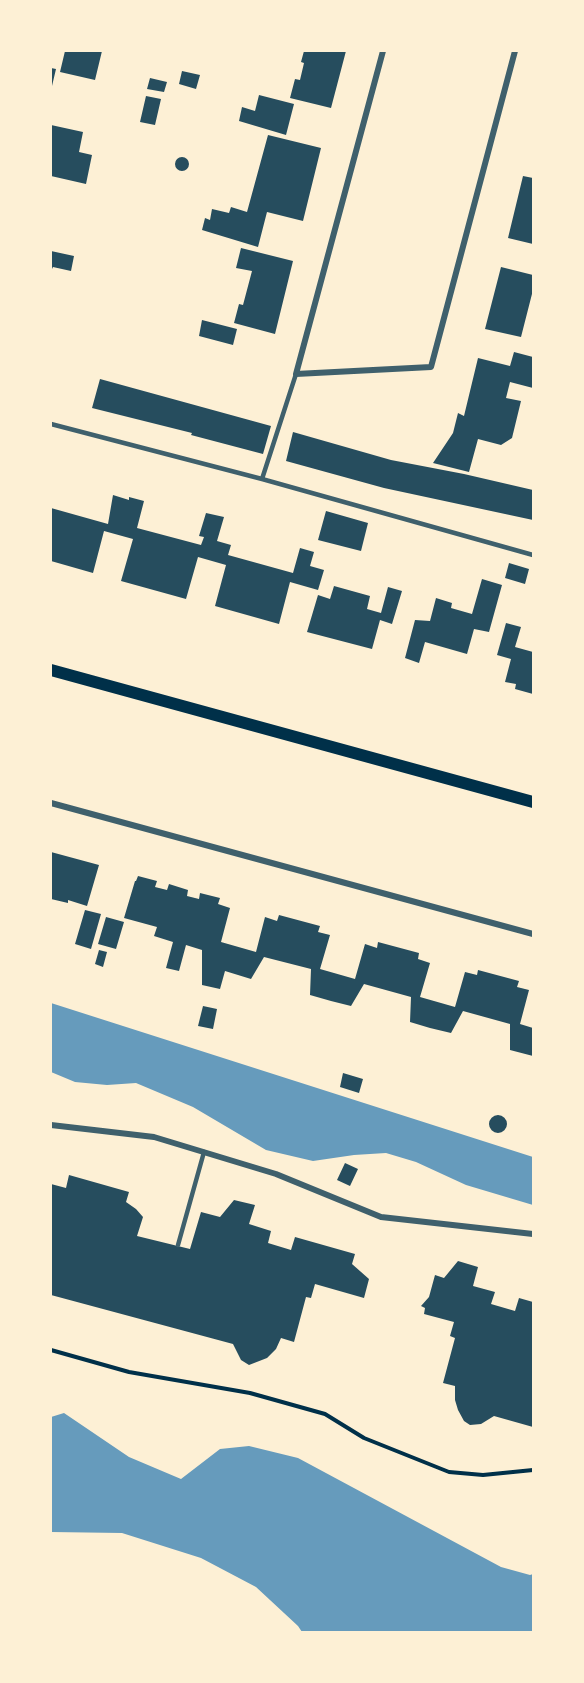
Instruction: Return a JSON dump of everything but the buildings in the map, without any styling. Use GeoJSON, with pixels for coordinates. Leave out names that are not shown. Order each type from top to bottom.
{"type":"FeatureCollection","features":[{"type":"Feature","properties":{"kind":"main road"},"geometry":{"type":"LineString","coordinates":[[51,670],[533,802]]}},
{"type":"Feature","properties":{"kind":"street"},"geometry":{"type":"LineString","coordinates":[[383,51],[296,374],[431,367],[515,51]]}},
{"type":"Feature","properties":{"kind":"street"},"geometry":{"type":"LineString","coordinates":[[51,803],[533,934]]}},
{"type":"Feature","properties":{"kind":"street"},"geometry":{"type":"LineString","coordinates":[[51,1125],[154,1137],[276,1174],[381,1217],[533,1234]]}},
{"type":"Feature","properties":{"kind":"lane"},"geometry":{"type":"LineString","coordinates":[[262,479],[296,374]]}},
{"type":"Feature","properties":{"kind":"lane"},"geometry":{"type":"LineString","coordinates":[[51,423],[533,555]]}},
{"type":"Feature","properties":{"kind":"lane"},"geometry":{"type":"LineString","coordinates":[[178,1245],[204,1152]]}},
{"type":"Feature","properties":{"kind":"path"},"geometry":{"type":"LineString","coordinates":[[51,1350],[129,1372],[250,1393],[325,1414],[364,1438],[449,1472],[483,1475],[533,1470]]}},
{"type":"Feature","properties":{"kind":"water"},"geometry":{"type":"Polygon","coordinates":[[[51,1003],[533,1157],[533,1205],[466,1185],[416,1162],[386,1153],[313,1161],[266,1150],[193,1107],[136,1083],[107,1085],[75,1082],[51,1072],[51,1003]]]}},
{"type":"Feature","properties":{"kind":"water"},"geometry":{"type":"Polygon","coordinates":[[[64,1413],[129,1457],[181,1479],[220,1449],[249,1446],[298,1458],[501,1567],[533,1574],[533,1632],[302,1632],[256,1587],[201,1558],[122,1533],[51,1532],[51,1417],[64,1413]]]}}]}
